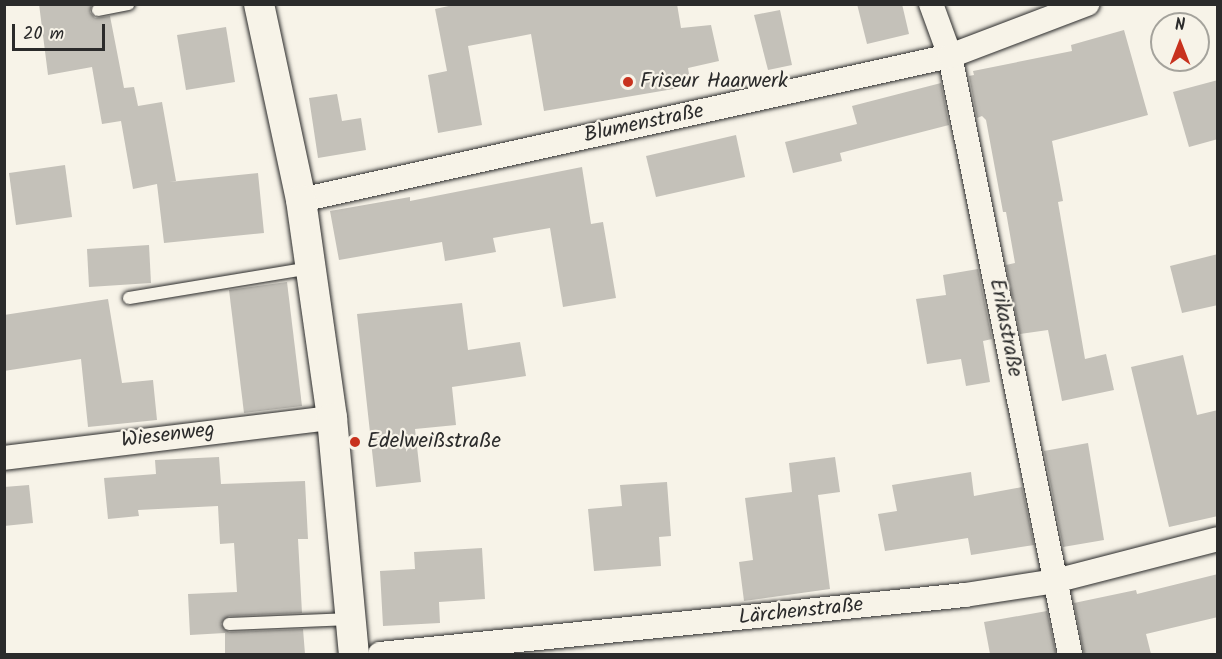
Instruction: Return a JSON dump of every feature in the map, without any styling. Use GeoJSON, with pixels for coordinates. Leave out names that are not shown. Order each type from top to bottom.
{"type":"FeatureCollection","features":[{"type":"Feature","properties":{"kind":"street"},"geometry":{"type":"LineString","coordinates":[[259,4],[301,200],[311,268],[332,418],[354,654]]}},
{"type":"Feature","properties":{"kind":"street","name":"Erikastraße"},"geometry":{"type":"LineString","coordinates":[[931,4],[950,56],[1070,654]]}},
{"type":"Feature","properties":{"kind":"street","name":"Blumenstraße"},"geometry":{"type":"LineString","coordinates":[[301,200],[950,56],[1087,4]]}},
{"type":"Feature","properties":{"kind":"street","name":"Wiesenweg"},"geometry":{"type":"LineString","coordinates":[[4,458],[332,418]]}},
{"type":"Feature","properties":{"kind":"street","name":"Lärchenstraße"},"geometry":{"type":"LineString","coordinates":[[380,654],[965,595],[1055,581],[1218,539]]}},
{"type":"Feature","properties":{"kind":"lane"},"geometry":{"type":"LineString","coordinates":[[98,10],[128,4]]}},
{"type":"Feature","properties":{"kind":"lane"},"geometry":{"type":"LineString","coordinates":[[129,298],[311,268]]}},
{"type":"Feature","properties":{"kind":"lane"},"geometry":{"type":"LineString","coordinates":[[229,624],[352,619]]}},
{"type":"Feature","properties":{"kind":"building"},"geometry":{"type":"Polygon","coordinates":[[[39,4],[92,4],[90,12],[95,18],[110,16],[124,88],[134,87],[138,106],[162,102],[176,181],[169,182],[258,173],[264,233],[164,243],[157,184],[133,189],[121,121],[102,124],[92,67],[48,75],[39,4]]]}},
{"type":"Feature","properties":{"kind":"building"},"geometry":{"type":"Polygon","coordinates":[[[458,4],[677,4],[681,28],[711,25],[719,61],[688,68],[691,86],[544,111],[531,34],[468,46],[482,125],[438,133],[428,75],[447,71],[435,9],[458,4]]]}},
{"type":"Feature","properties":{"kind":"building"},"geometry":{"type":"Polygon","coordinates":[[[857,4],[902,4],[909,34],[867,44],[857,4]]]}},
{"type":"Feature","properties":{"kind":"building"},"geometry":{"type":"Polygon","coordinates":[[[780,10],[792,65],[768,70],[754,15],[780,10]]]}},
{"type":"Feature","properties":{"kind":"building"},"geometry":{"type":"Polygon","coordinates":[[[226,27],[235,82],[186,90],[177,35],[226,27]]]}},
{"type":"Feature","properties":{"kind":"building"},"geometry":{"type":"Polygon","coordinates":[[[1124,30],[1148,115],[1052,141],[1063,201],[1058,202],[1085,359],[1106,354],[1114,390],[1062,401],[1048,330],[1020,334],[1006,265],[1015,263],[1006,212],[1003,212],[986,120],[982,116],[977,118],[969,76],[974,75],[973,71],[1072,51],[1071,45],[1124,30]]]}},
{"type":"Feature","properties":{"kind":"building"},"geometry":{"type":"Polygon","coordinates":[[[1218,80],[1218,139],[1189,147],[1173,92],[1218,80]]]}},
{"type":"Feature","properties":{"kind":"building"},"geometry":{"type":"Polygon","coordinates":[[[941,83],[949,125],[840,153],[842,161],[793,173],[785,142],[857,124],[852,106],[941,83]]]}},
{"type":"Feature","properties":{"kind":"building"},"geometry":{"type":"Polygon","coordinates":[[[337,94],[342,121],[361,118],[366,150],[318,158],[309,98],[337,94]]]}},
{"type":"Feature","properties":{"kind":"building"},"geometry":{"type":"Polygon","coordinates":[[[736,135],[745,177],[656,197],[646,156],[736,135]]]}},
{"type":"Feature","properties":{"kind":"building"},"geometry":{"type":"Polygon","coordinates":[[[65,165],[72,217],[16,225],[9,173],[65,165]]]}},
{"type":"Feature","properties":{"kind":"building"},"geometry":{"type":"Polygon","coordinates":[[[582,167],[591,224],[603,222],[616,298],[563,307],[550,228],[493,238],[496,252],[445,261],[442,242],[339,260],[330,211],[410,197],[410,201],[582,167]]]}},
{"type":"Feature","properties":{"kind":"building"},"geometry":{"type":"Polygon","coordinates":[[[149,245],[151,283],[89,287],[87,249],[149,245]]]}},
{"type":"Feature","properties":{"kind":"building"},"geometry":{"type":"Polygon","coordinates":[[[1218,254],[1218,305],[1182,313],[1170,266],[1218,254]]]}},
{"type":"Feature","properties":{"kind":"building"},"geometry":{"type":"Polygon","coordinates":[[[978,269],[992,339],[983,341],[990,382],[966,386],[961,359],[927,364],[916,299],[946,295],[943,275],[978,269]]]}},
{"type":"Feature","properties":{"kind":"building"},"geometry":{"type":"Polygon","coordinates":[[[287,282],[302,406],[244,413],[229,290],[287,282]]]}},
{"type":"Feature","properties":{"kind":"building"},"geometry":{"type":"Polygon","coordinates":[[[108,299],[122,383],[153,380],[157,420],[88,427],[81,359],[4,371],[4,315],[108,299]]]}},
{"type":"Feature","properties":{"kind":"building"},"geometry":{"type":"Polygon","coordinates":[[[462,303],[468,350],[520,342],[526,376],[452,387],[456,425],[415,429],[421,482],[376,487],[357,314],[462,303]]]}},
{"type":"Feature","properties":{"kind":"building"},"geometry":{"type":"Polygon","coordinates":[[[1183,355],[1197,415],[1218,410],[1218,516],[1169,527],[1131,367],[1183,355]]]}},
{"type":"Feature","properties":{"kind":"building"},"geometry":{"type":"Polygon","coordinates":[[[1088,443],[1104,540],[1063,547],[1044,451],[1088,443]]]}},
{"type":"Feature","properties":{"kind":"building"},"geometry":{"type":"Polygon","coordinates":[[[219,457],[221,484],[305,481],[308,539],[298,539],[302,613],[229,616],[221,624],[229,632],[303,629],[305,654],[225,654],[225,633],[190,635],[188,594],[237,592],[234,543],[220,544],[218,506],[138,510],[139,516],[108,519],[104,478],[156,474],[155,460],[219,457]]]}},
{"type":"Feature","properties":{"kind":"building"},"geometry":{"type":"Polygon","coordinates":[[[835,457],[840,492],[818,495],[830,589],[744,601],[739,562],[753,560],[745,498],[792,492],[789,463],[835,457]]]}},
{"type":"Feature","properties":{"kind":"building"},"geometry":{"type":"Polygon","coordinates":[[[971,472],[974,496],[1022,487],[1034,545],[971,555],[968,538],[885,551],[878,514],[897,511],[892,485],[971,472]]]}},
{"type":"Feature","properties":{"kind":"building"},"geometry":{"type":"Polygon","coordinates":[[[667,482],[671,536],[659,537],[661,566],[594,571],[588,509],[622,506],[620,485],[667,482]]]}},
{"type":"Feature","properties":{"kind":"building"},"geometry":{"type":"Polygon","coordinates":[[[29,485],[33,523],[4,526],[4,487],[29,485]]]}},
{"type":"Feature","properties":{"kind":"building"},"geometry":{"type":"Polygon","coordinates":[[[482,548],[485,599],[439,602],[440,623],[383,626],[380,571],[415,569],[414,552],[482,548]]]}},
{"type":"Feature","properties":{"kind":"building"},"geometry":{"type":"Polygon","coordinates":[[[1218,574],[1218,617],[1146,634],[1151,654],[1084,654],[1074,603],[1136,590],[1137,594],[1218,574]]]}},
{"type":"Feature","properties":{"kind":"building"},"geometry":{"type":"Polygon","coordinates":[[[1047,611],[1056,654],[990,654],[984,622],[1047,611]]]}},
{"type":"Feature","properties":{"kind":"place","name":"Friseur Haarwerk"},"geometry":{"type":"Point","coordinates":[628,82]}},
{"type":"Feature","properties":{"kind":"place","name":"Edelweißstraße"},"geometry":{"type":"Point","coordinates":[355,442]}}]}
